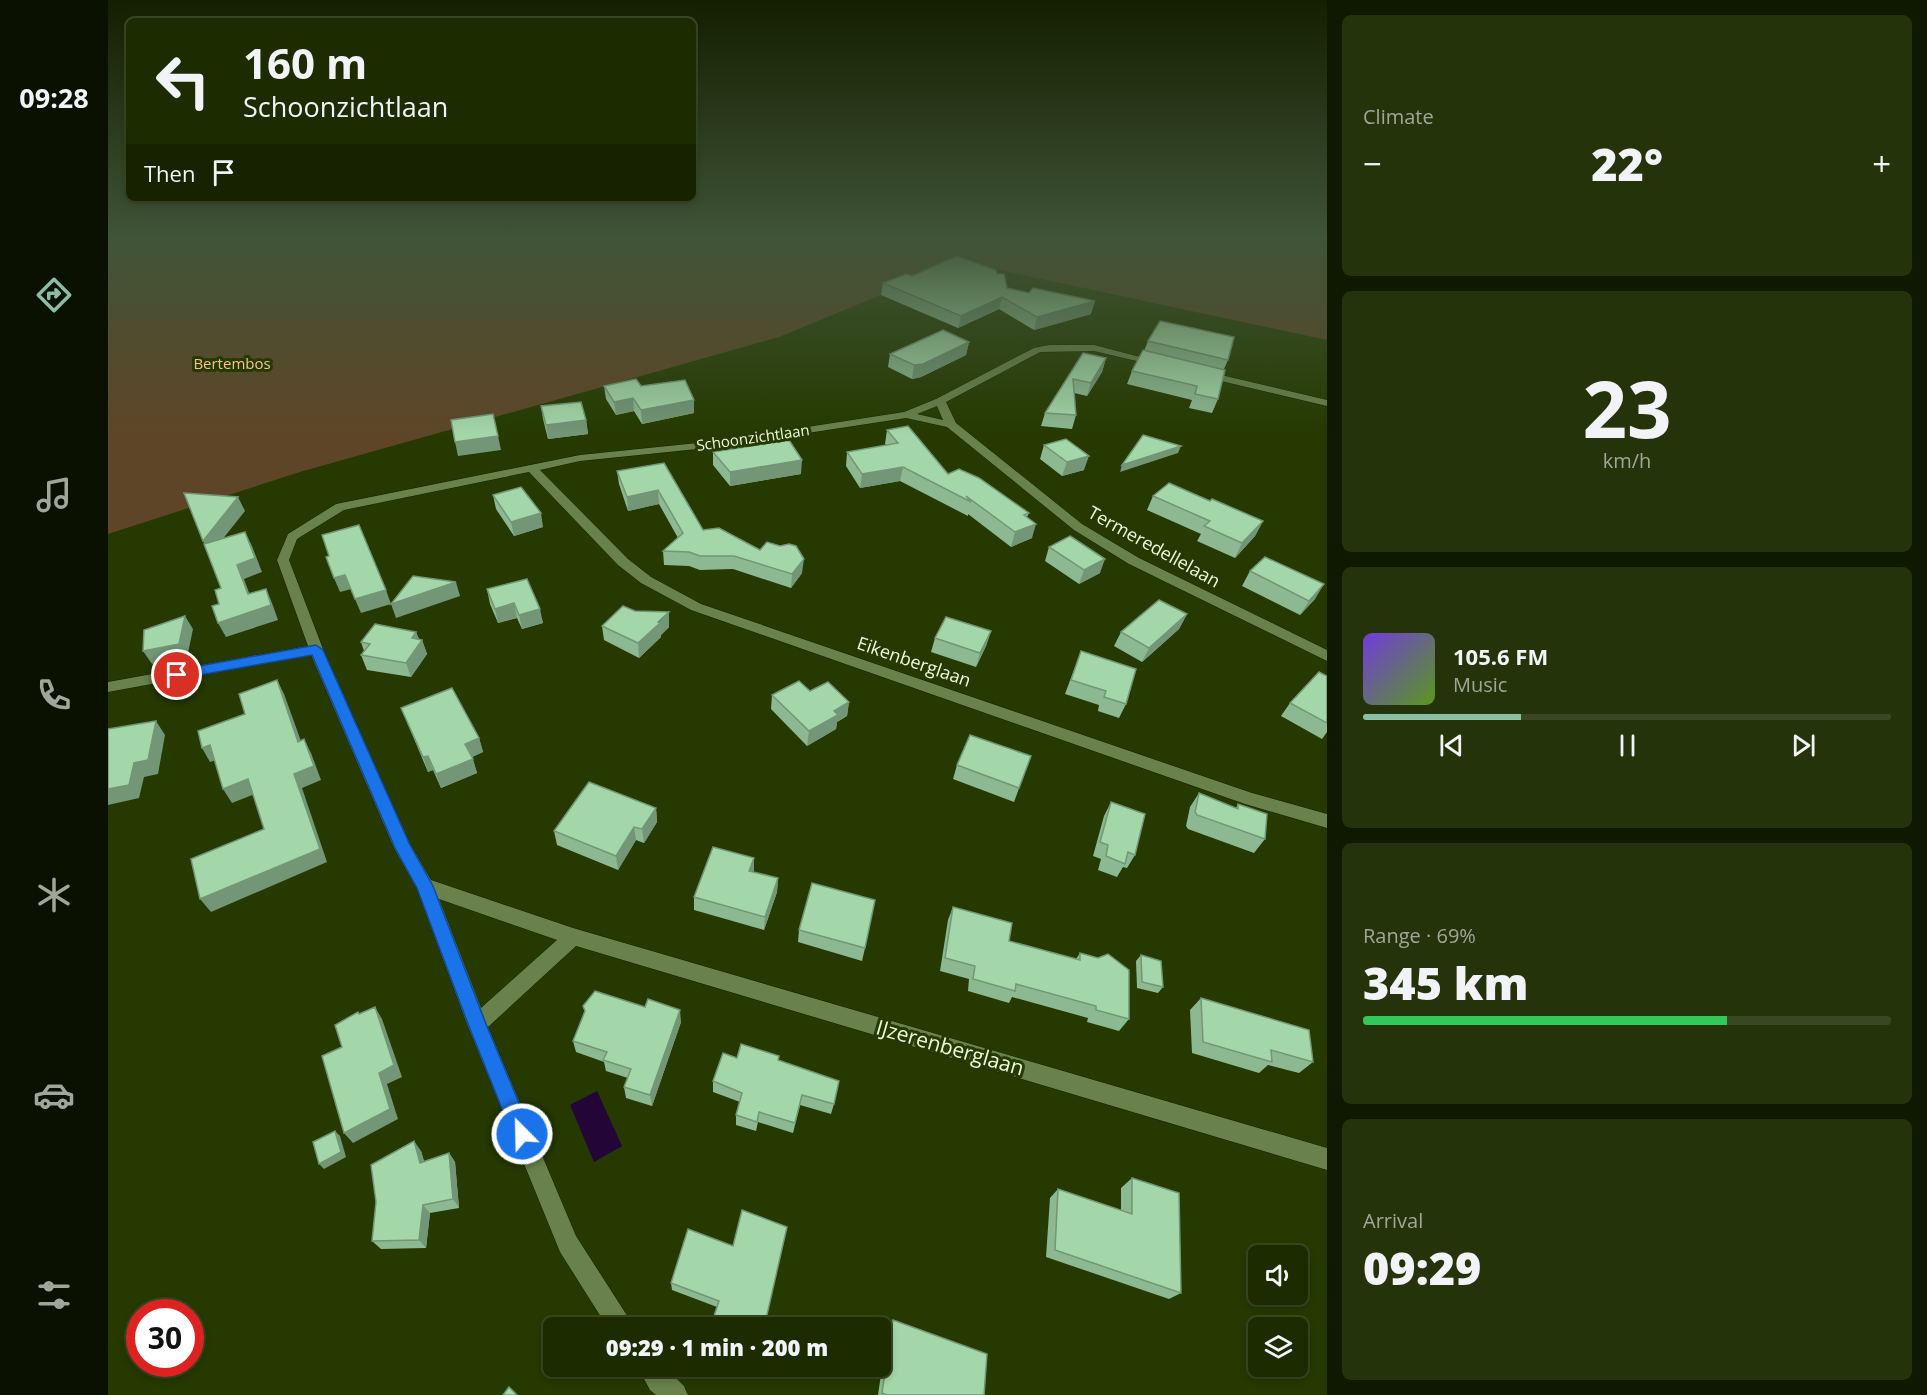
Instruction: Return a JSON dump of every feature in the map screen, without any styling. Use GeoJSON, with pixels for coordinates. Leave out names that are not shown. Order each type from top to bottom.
{"type":"FeatureCollection","features":[{"type":"Feature","properties":{"kind":"street","name":"Schoonzichtlaan"},"geometry":{"type":"LineString","coordinates":[[616,1317],[568,1244],[477,1024],[425,886],[403,848],[316,650],[283,560],[292,537],[340,507],[531,467],[601,455],[717,444],[906,415],[940,401],[1037,350],[1049,348],[1094,348],[1327,403]]}},
{"type":"Feature","properties":{"kind":"street","name":"Termeredellelaan"},"geometry":{"type":"LineString","coordinates":[[940,401],[951,424],[1078,527],[1134,561],[1327,656]]}},
{"type":"Feature","properties":{"kind":"street","name":"Termeredellelaan"},"geometry":{"type":"LineString","coordinates":[[906,415],[951,424]]}},
{"type":"Feature","properties":{"kind":"street","name":"Eikenberglaan"},"geometry":{"type":"LineString","coordinates":[[531,467],[623,562],[646,580],[696,607],[1251,799],[1327,821]]}},
{"type":"Feature","properties":{"kind":"street"},"geometry":{"type":"LineString","coordinates":[[108,687],[316,650]]}},
{"type":"Feature","properties":{"kind":"street","name":"IJzerenberglaan"},"geometry":{"type":"LineString","coordinates":[[425,886],[573,937],[1327,1159]]}},
{"type":"Feature","properties":{"kind":"street"},"geometry":{"type":"LineString","coordinates":[[477,1024],[573,937]]}},
{"type":"Feature","properties":{"kind":"street"},"geometry":{"type":"LineString","coordinates":[[656,1377],[675,1395]]}},
{"type":"Feature","properties":{"kind":"green space","name":"Bertembos"},"geometry":{"type":"Polygon","coordinates":[[[108,305],[856,305],[779,337],[300,472],[108,534],[108,305]]]}},
{"type":"Feature","properties":{"kind":"green space"},"geometry":{"type":"Polygon","coordinates":[[[1164,305],[1327,305],[1327,340],[1164,305]]]}},
{"type":"Feature","properties":{"kind":"shaded area"},"geometry":{"type":"Polygon","coordinates":[[[597,1091],[622,1146],[594,1162],[570,1105],[597,1091]]]}},
{"type":"Feature","properties":{"kind":"building"},"geometry":{"type":"Polygon","coordinates":[[[935,305],[985,305],[961,316],[935,305]]]}},
{"type":"Feature","properties":{"kind":"building"},"geometry":{"type":"Polygon","coordinates":[[[1016,305],[1080,305],[1037,317],[1016,305]]]}},
{"type":"Feature","properties":{"kind":"building"},"geometry":{"type":"Polygon","coordinates":[[[1160,321],[1234,337],[1228,360],[1148,341],[1160,321]]]}},
{"type":"Feature","properties":{"kind":"building"},"geometry":{"type":"Polygon","coordinates":[[[943,330],[969,342],[923,364],[914,365],[890,354],[943,330]]]}},
{"type":"Feature","properties":{"kind":"building"},"geometry":{"type":"Polygon","coordinates":[[[1143,350],[1225,370],[1218,399],[1195,394],[1197,386],[1132,371],[1143,350]]]}},
{"type":"Feature","properties":{"kind":"building"},"geometry":{"type":"Polygon","coordinates":[[[1083,353],[1106,358],[1091,383],[1073,379],[1076,415],[1045,413],[1083,353]]]}},
{"type":"Feature","properties":{"kind":"building"},"geometry":{"type":"Polygon","coordinates":[[[636,379],[641,386],[685,380],[694,400],[641,410],[633,398],[614,402],[604,386],[636,379]]]}},
{"type":"Feature","properties":{"kind":"building"},"geometry":{"type":"Polygon","coordinates":[[[581,402],[586,420],[546,425],[541,406],[581,402]]]}},
{"type":"Feature","properties":{"kind":"building"},"geometry":{"type":"Polygon","coordinates":[[[493,414],[498,436],[455,442],[451,420],[493,414]]]}},
{"type":"Feature","properties":{"kind":"building"},"geometry":{"type":"Polygon","coordinates":[[[908,426],[948,474],[959,469],[979,478],[1029,513],[1024,515],[1036,524],[1015,532],[966,496],[971,502],[903,467],[862,474],[847,452],[898,443],[887,430],[908,426]]]}},
{"type":"Feature","properties":{"kind":"building"},"geometry":{"type":"Polygon","coordinates":[[[1143,435],[1181,446],[1122,465],[1143,435]]]}},
{"type":"Feature","properties":{"kind":"building"},"geometry":{"type":"Polygon","coordinates":[[[1066,439],[1089,456],[1067,462],[1044,445],[1066,439]]]}},
{"type":"Feature","properties":{"kind":"building"},"geometry":{"type":"Polygon","coordinates":[[[789,440],[802,460],[730,472],[713,452],[789,440]]]}},
{"type":"Feature","properties":{"kind":"building"},"geometry":{"type":"Polygon","coordinates":[[[664,463],[703,530],[719,528],[760,550],[767,542],[780,546],[789,544],[796,546],[804,559],[792,574],[734,556],[700,556],[689,552],[663,551],[683,533],[658,490],[627,497],[617,471],[664,463]]]}},
{"type":"Feature","properties":{"kind":"building"},"geometry":{"type":"Polygon","coordinates":[[[1169,483],[1263,521],[1242,543],[1204,526],[1210,521],[1153,496],[1169,483]]]}},
{"type":"Feature","properties":{"kind":"building"},"geometry":{"type":"Polygon","coordinates":[[[521,487],[541,513],[511,522],[493,495],[521,487]]]}},
{"type":"Feature","properties":{"kind":"building"},"geometry":{"type":"Polygon","coordinates":[[[184,493],[238,497],[203,541],[184,493]]]}},
{"type":"Feature","properties":{"kind":"building"},"geometry":{"type":"Polygon","coordinates":[[[359,525],[386,590],[355,599],[345,575],[334,578],[326,557],[329,556],[322,535],[359,525]]]}},
{"type":"Feature","properties":{"kind":"building"},"geometry":{"type":"Polygon","coordinates":[[[245,532],[255,558],[237,565],[248,594],[266,589],[271,605],[218,623],[212,606],[219,604],[215,590],[221,588],[204,544],[245,532]]]}},
{"type":"Feature","properties":{"kind":"building"},"geometry":{"type":"Polygon","coordinates":[[[1070,536],[1105,559],[1084,570],[1049,547],[1070,536]]]}},
{"type":"Feature","properties":{"kind":"building"},"geometry":{"type":"Polygon","coordinates":[[[1265,557],[1324,584],[1309,601],[1250,571],[1265,557]]]}},
{"type":"Feature","properties":{"kind":"building"},"geometry":{"type":"Polygon","coordinates":[[[413,576],[456,582],[391,604],[413,576]]]}},
{"type":"Feature","properties":{"kind":"building"},"geometry":{"type":"Polygon","coordinates":[[[527,579],[540,609],[519,615],[514,603],[495,609],[487,589],[527,579]]]}},
{"type":"Feature","properties":{"kind":"building"},"geometry":{"type":"Polygon","coordinates":[[[1159,600],[1187,614],[1149,648],[1121,632],[1159,600]]]}},
{"type":"Feature","properties":{"kind":"building"},"geometry":{"type":"Polygon","coordinates":[[[623,606],[635,611],[669,612],[638,643],[602,626],[623,606]]]}},
{"type":"Feature","properties":{"kind":"building"},"geometry":{"type":"Polygon","coordinates":[[[185,616],[179,644],[143,651],[144,630],[185,616]]]}},
{"type":"Feature","properties":{"kind":"building"},"geometry":{"type":"Polygon","coordinates":[[[946,617],[991,631],[980,653],[935,638],[946,617]]]}},
{"type":"Feature","properties":{"kind":"building"},"geometry":{"type":"Polygon","coordinates":[[[375,624],[416,632],[412,638],[422,640],[406,663],[361,655],[370,644],[361,642],[375,624]]]}},
{"type":"Feature","properties":{"kind":"building"},"geometry":{"type":"Polygon","coordinates":[[[1081,651],[1136,669],[1126,704],[1104,697],[1106,691],[1071,680],[1081,651]]]}},
{"type":"Feature","properties":{"kind":"building"},"geometry":{"type":"Polygon","coordinates":[[[1319,672],[1327,676],[1327,723],[1290,703],[1319,672]]]}},
{"type":"Feature","properties":{"kind":"building"},"geometry":{"type":"Polygon","coordinates":[[[277,680],[298,742],[304,739],[314,766],[294,774],[320,849],[200,899],[191,859],[264,829],[248,779],[223,789],[210,745],[202,748],[198,731],[245,714],[239,694],[277,680]]]}},
{"type":"Feature","properties":{"kind":"building"},"geometry":{"type":"Polygon","coordinates":[[[799,681],[810,691],[828,682],[849,702],[834,711],[838,715],[809,731],[772,695],[799,681]]]}},
{"type":"Feature","properties":{"kind":"building"},"geometry":{"type":"Polygon","coordinates":[[[452,688],[479,738],[465,744],[473,759],[436,774],[428,756],[423,757],[401,708],[452,688]]]}},
{"type":"Feature","properties":{"kind":"building"},"geometry":{"type":"Polygon","coordinates":[[[156,721],[148,760],[134,763],[129,785],[108,789],[108,729],[156,721]]]}},
{"type":"Feature","properties":{"kind":"building"},"geometry":{"type":"Polygon","coordinates":[[[970,735],[1031,756],[1019,788],[957,765],[970,735]]]}},
{"type":"Feature","properties":{"kind":"building"},"geometry":{"type":"Polygon","coordinates":[[[589,782],[656,808],[642,829],[634,827],[616,856],[554,831],[589,782]]]}},
{"type":"Feature","properties":{"kind":"building"},"geometry":{"type":"Polygon","coordinates":[[[1199,793],[1238,809],[1238,804],[1267,814],[1265,839],[1197,815],[1195,812],[1199,793]]]}},
{"type":"Feature","properties":{"kind":"building"},"geometry":{"type":"Polygon","coordinates":[[[1111,802],[1145,814],[1135,855],[1128,852],[1125,864],[1106,856],[1108,845],[1100,842],[1111,802]]]}},
{"type":"Feature","properties":{"kind":"building"},"geometry":{"type":"Polygon","coordinates":[[[713,847],[754,858],[749,871],[778,878],[765,917],[694,897],[713,847]]]}},
{"type":"Feature","properties":{"kind":"building"},"geometry":{"type":"Polygon","coordinates":[[[812,883],[875,900],[865,948],[799,930],[812,883]]]}},
{"type":"Feature","properties":{"kind":"building"},"geometry":{"type":"Polygon","coordinates":[[[953,907],[1012,923],[1009,941],[1080,960],[1080,953],[1098,958],[1108,954],[1129,970],[1129,1019],[1096,1010],[1096,1006],[1016,984],[1015,991],[973,979],[975,966],[945,958],[953,907]]]}},
{"type":"Feature","properties":{"kind":"building"},"geometry":{"type":"Polygon","coordinates":[[[1141,955],[1161,961],[1163,987],[1142,982],[1141,955]]]}},
{"type":"Feature","properties":{"kind":"building"},"geometry":{"type":"Polygon","coordinates":[[[595,991],[645,1007],[648,999],[680,1010],[650,1095],[624,1087],[631,1069],[603,1060],[607,1052],[573,1041],[585,1011],[583,1006],[595,991]]]}},
{"type":"Feature","properties":{"kind":"building"},"geometry":{"type":"Polygon","coordinates":[[[1201,998],[1309,1030],[1313,1062],[1271,1050],[1272,1062],[1203,1042],[1201,998]]]}},
{"type":"Feature","properties":{"kind":"building"},"geometry":{"type":"Polygon","coordinates":[[[375,1007],[394,1065],[379,1073],[390,1109],[344,1133],[322,1056],[342,1047],[335,1025],[358,1012],[359,1014],[375,1007]]]}},
{"type":"Feature","properties":{"kind":"building"},"geometry":{"type":"Polygon","coordinates":[[[741,1044],[779,1056],[778,1060],[839,1081],[834,1104],[802,1095],[795,1123],[759,1112],[757,1122],[736,1115],[742,1093],[713,1081],[723,1053],[737,1058],[741,1044]]]}},
{"type":"Feature","properties":{"kind":"building"},"geometry":{"type":"Polygon","coordinates":[[[335,1131],[341,1152],[319,1164],[313,1142],[335,1131]]]}},
{"type":"Feature","properties":{"kind":"building"},"geometry":{"type":"Polygon","coordinates":[[[414,1141],[420,1163],[449,1153],[453,1199],[423,1205],[419,1240],[372,1241],[376,1202],[371,1165],[414,1141]]]}},
{"type":"Feature","properties":{"kind":"building"},"geometry":{"type":"Polygon","coordinates":[[[1132,1178],[1179,1193],[1181,1293],[1055,1250],[1058,1189],[1132,1214],[1132,1178]]]}},
{"type":"Feature","properties":{"kind":"building"},"geometry":{"type":"Polygon","coordinates":[[[742,1210],[787,1227],[767,1317],[714,1317],[719,1301],[671,1283],[688,1229],[733,1246],[742,1210]]]}},
{"type":"Feature","properties":{"kind":"building"},"geometry":{"type":"Polygon","coordinates":[[[893,1320],[987,1354],[984,1395],[887,1395],[882,1393],[884,1377],[891,1377],[893,1320]]]}},
{"type":"Feature","properties":{"kind":"building"},"geometry":{"type":"Polygon","coordinates":[[[509,1387],[517,1395],[503,1395],[509,1387]]]}},
{"type":"Feature","properties":{"kind":"route"},"geometry":{"type":"LineString","coordinates":[[177,675],[316,650],[403,848],[425,886],[477,1024],[522,1134]]}}]}
